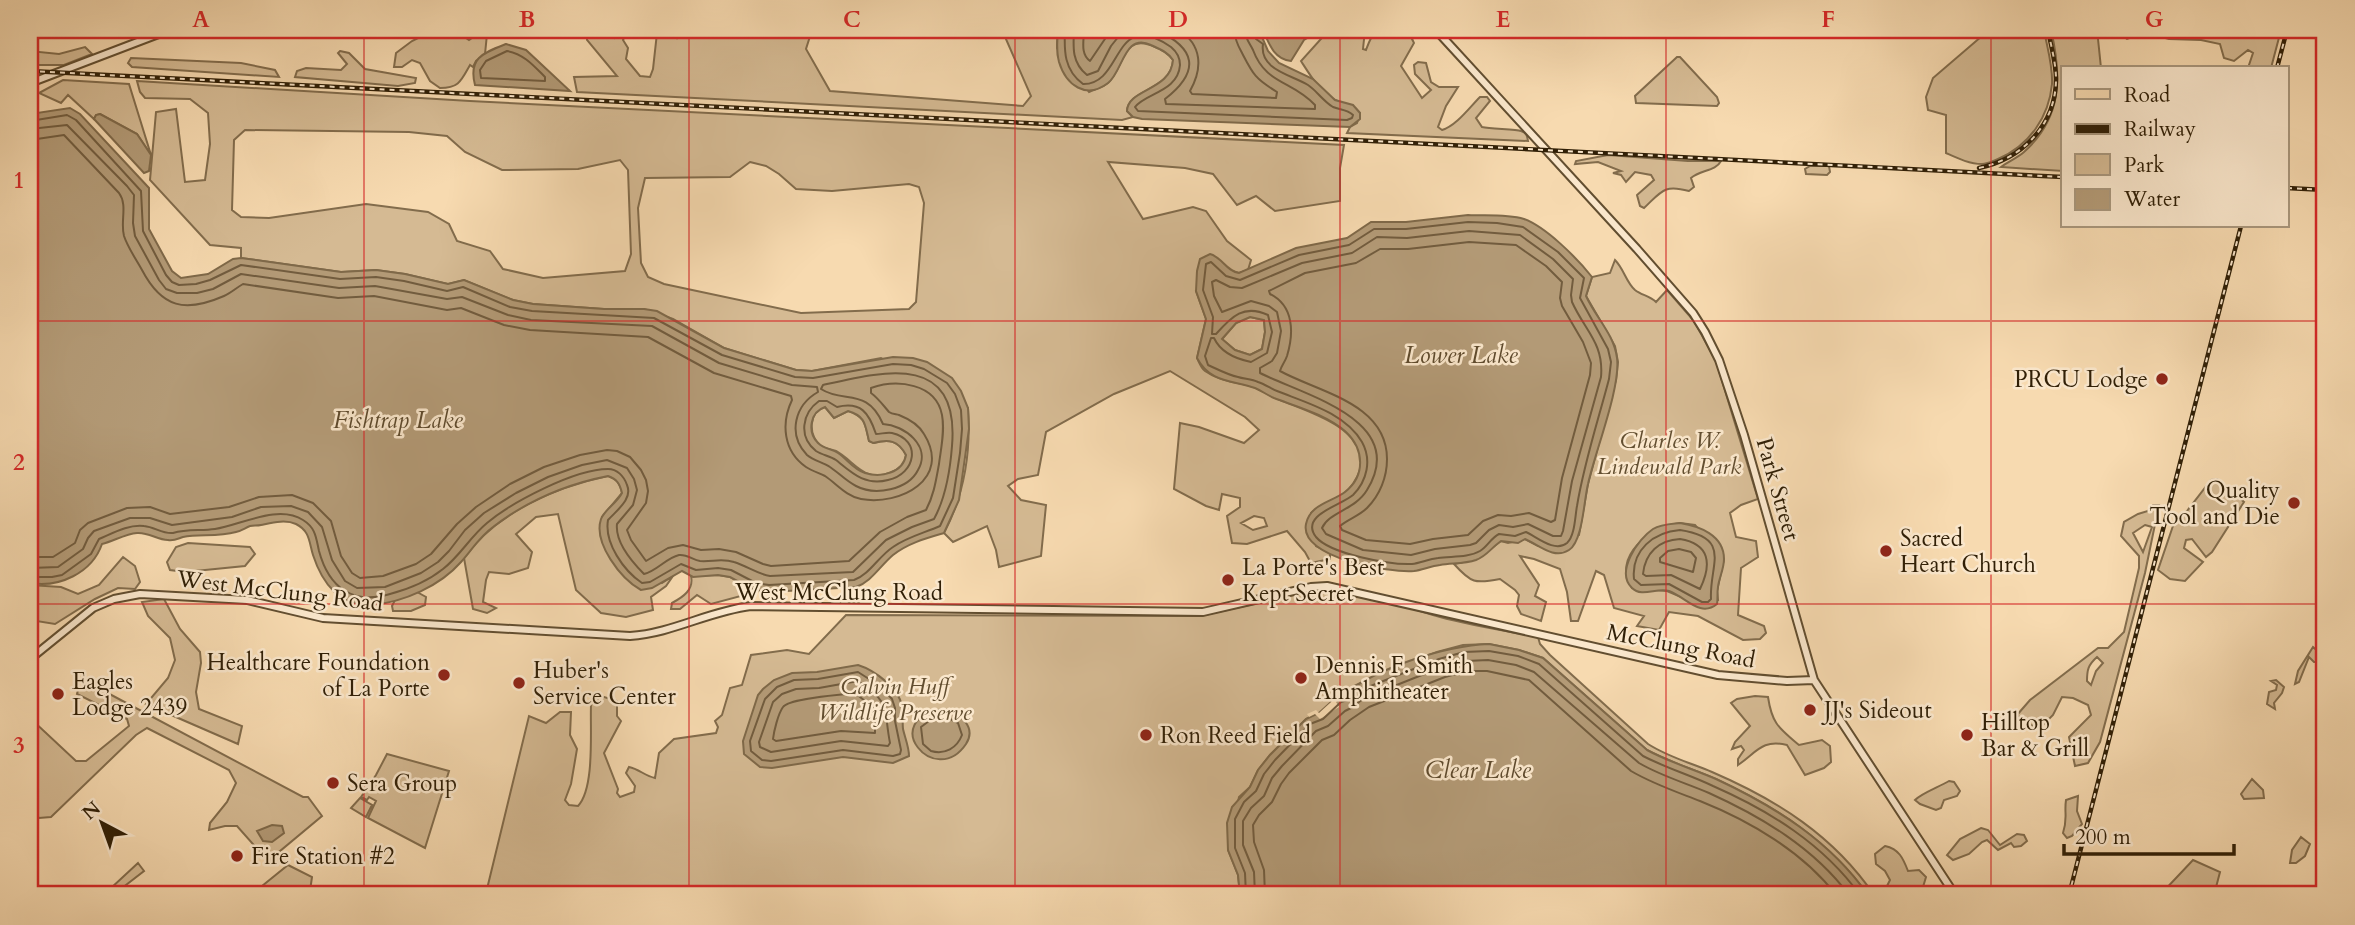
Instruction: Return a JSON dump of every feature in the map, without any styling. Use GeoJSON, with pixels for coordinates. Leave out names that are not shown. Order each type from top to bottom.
{"type":"FeatureCollection","features":[{"type":"Feature","properties":{"kind":"main road"},"geometry":{"type":"LineString","coordinates":[[2322,895],[2325,886]]}},
{"type":"Feature","properties":{"kind":"street"},"geometry":{"type":"LineString","coordinates":[[30,83],[169,30]]}},
{"type":"Feature","properties":{"kind":"street","name":"Park Street"},"geometry":{"type":"LineString","coordinates":[[1436,30],[1637,249],[1693,313],[1705,331],[1719,360],[1744,435],[1814,680],[1955,895]]}},
{"type":"Feature","properties":{"kind":"street","name":"West McClung Road"},"geometry":{"type":"LineString","coordinates":[[30,659],[93,608],[114,599],[140,594],[247,600],[311,616],[339,619],[630,636],[659,632],[722,610],[751,606],[1203,612],[1311,587],[1327,586],[1542,635]]}},
{"type":"Feature","properties":{"kind":"street","name":"McClung Road"},"geometry":{"type":"LineString","coordinates":[[1542,635],[1718,675],[1787,681],[1814,680]]}},
{"type":"Feature","properties":{"kind":"green space"},"geometry":{"type":"Polygon","coordinates":[[[1390,28],[1402,31],[1414,43],[1401,66],[1422,98],[1431,90],[1415,74],[1414,65],[1418,62],[1426,63],[1431,82],[1439,87],[1458,87],[1446,106],[1438,127],[1442,130],[1447,128],[1480,97],[1487,97],[1490,101],[1476,118],[1482,127],[1521,131],[1526,134],[1528,141],[1347,133],[1350,127],[1357,123],[1360,113],[1355,107],[1335,100],[1325,92],[1301,61],[1329,30],[1365,30],[1363,49],[1366,50],[1371,37],[1379,31],[1390,28]]]}},
{"type":"Feature","properties":{"kind":"green space"},"geometry":{"type":"Polygon","coordinates":[[[434,30],[454,30],[469,40],[479,33],[487,34],[485,54],[473,67],[470,65],[462,79],[451,87],[440,88],[430,81],[420,63],[412,60],[402,67],[394,67],[396,53],[434,30]]]}},
{"type":"Feature","properties":{"kind":"green space"},"geometry":{"type":"Polygon","coordinates":[[[619,30],[628,30],[623,40],[628,48],[626,59],[640,76],[650,77],[657,33],[665,30],[677,38],[683,30],[812,30],[806,49],[830,91],[1023,106],[1031,96],[1002,30],[1058,30],[1057,48],[1089,92],[1109,82],[1130,47],[1136,44],[1158,48],[1173,60],[1165,78],[1129,104],[1127,111],[1133,117],[1122,120],[577,92],[574,77],[617,76],[587,40],[587,33],[598,32],[614,38],[619,30]]]}},
{"type":"Feature","properties":{"kind":"green space"},"geometry":{"type":"Polygon","coordinates":[[[1989,30],[2044,30],[2052,84],[2047,108],[2028,138],[1998,159],[1977,164],[1946,153],[1946,115],[1928,110],[1926,97],[1933,78],[1989,30]]]}},
{"type":"Feature","properties":{"kind":"green space"},"geometry":{"type":"Polygon","coordinates":[[[2051,30],[2093,30],[2098,39],[2101,66],[2061,66],[2061,171],[2001,167],[2021,154],[2037,139],[2046,125],[2056,96],[2055,47],[2051,30]]]}},
{"type":"Feature","properties":{"kind":"green space"},"geometry":{"type":"Polygon","coordinates":[[[2126,30],[2166,33],[2188,30],[2281,30],[2272,66],[2249,66],[2253,53],[2248,50],[2234,61],[2224,58],[2220,44],[2201,40],[2169,39],[2154,35],[2138,35],[2127,39],[2123,36],[2126,30]]]}},
{"type":"Feature","properties":{"kind":"green space"},"geometry":{"type":"Polygon","coordinates":[[[85,47],[92,54],[64,65],[30,65],[30,51],[59,54],[85,47]]]}},
{"type":"Feature","properties":{"kind":"green space"},"geometry":{"type":"Polygon","coordinates":[[[338,53],[349,53],[365,69],[416,78],[415,83],[398,86],[295,77],[297,71],[306,68],[341,70],[347,64],[338,53]]]}},
{"type":"Feature","properties":{"kind":"green space"},"geometry":{"type":"Polygon","coordinates":[[[1680,57],[1717,97],[1717,106],[1636,103],[1635,96],[1680,57]]]}},
{"type":"Feature","properties":{"kind":"green space"},"geometry":{"type":"Polygon","coordinates":[[[131,58],[241,63],[275,70],[279,77],[132,67],[128,63],[131,58]]]}},
{"type":"Feature","properties":{"kind":"green space"},"geometry":{"type":"Polygon","coordinates":[[[63,80],[129,84],[151,155],[137,134],[100,114],[94,119],[68,95],[61,103],[39,93],[63,80]]]}},
{"type":"Feature","properties":{"kind":"green space"},"geometry":{"type":"Polygon","coordinates":[[[137,81],[470,101],[1344,145],[1340,168],[1340,201],[1275,211],[1256,196],[1237,205],[1213,174],[1185,168],[1108,162],[1143,219],[1193,207],[1206,211],[1227,241],[1251,260],[1248,270],[1239,273],[1229,270],[1196,291],[1206,319],[1197,358],[1204,370],[1211,375],[1256,388],[1317,415],[1342,429],[1359,449],[1361,466],[1353,484],[1344,493],[1311,513],[1316,546],[1330,553],[1330,559],[1311,563],[1287,531],[1247,544],[1232,543],[1227,516],[1240,507],[1240,498],[1222,494],[1219,510],[1174,489],[1180,423],[1244,443],[1259,430],[1245,417],[1170,371],[1114,394],[1046,432],[1038,475],[1018,479],[1008,486],[1021,500],[1046,505],[1041,556],[999,567],[987,526],[953,542],[944,533],[957,503],[965,472],[968,408],[881,358],[812,371],[796,370],[724,348],[673,319],[644,309],[533,304],[513,300],[464,280],[448,284],[376,270],[341,272],[241,258],[241,248],[210,245],[150,180],[156,112],[176,109],[185,182],[205,180],[210,144],[208,113],[190,99],[145,98],[137,81]],[[245,130],[234,140],[232,210],[241,217],[269,218],[366,204],[428,212],[449,224],[457,241],[490,251],[503,269],[543,278],[625,271],[631,254],[628,170],[620,160],[578,169],[502,170],[465,152],[447,136],[409,132],[245,130]],[[750,162],[730,177],[645,178],[638,208],[641,263],[648,277],[664,284],[801,313],[909,309],[916,302],[924,203],[919,187],[909,184],[832,191],[796,189],[766,166],[750,162]],[[1254,516],[1241,523],[1253,530],[1267,526],[1264,518],[1254,516]]]}},
{"type":"Feature","properties":{"kind":"green space"},"geometry":{"type":"Polygon","coordinates":[[[1608,155],[1721,161],[1715,167],[1691,178],[1694,187],[1689,191],[1674,188],[1664,190],[1644,208],[1640,206],[1637,195],[1654,180],[1651,175],[1635,172],[1626,182],[1621,175],[1613,173],[1621,171],[1598,162],[1575,164],[1576,161],[1608,155]]]}},
{"type":"Feature","properties":{"kind":"green space"},"geometry":{"type":"Polygon","coordinates":[[[1810,166],[1829,166],[1830,172],[1827,175],[1806,174],[1805,169],[1810,166]]]}},
{"type":"Feature","properties":{"kind":"green space","name":"Charles W. Lindewald Park"},"geometry":{"type":"Polygon","coordinates":[[[1615,260],[1635,290],[1656,302],[1667,290],[1694,321],[1716,361],[1758,499],[1741,505],[1730,513],[1736,537],[1756,541],[1758,557],[1741,568],[1738,615],[1764,626],[1766,633],[1760,639],[1743,640],[1698,616],[1669,612],[1659,630],[1637,626],[1644,616],[1614,608],[1604,575],[1596,571],[1578,621],[1571,621],[1560,569],[1520,556],[1539,585],[1535,596],[1546,602],[1541,621],[1521,614],[1517,606],[1519,595],[1500,579],[1474,580],[1454,564],[1480,556],[1501,541],[1508,543],[1525,539],[1538,546],[1579,535],[1588,484],[1616,380],[1618,362],[1615,346],[1586,296],[1592,277],[1610,273],[1615,260]],[[1669,525],[1657,530],[1637,545],[1627,565],[1627,576],[1632,588],[1667,591],[1681,597],[1718,600],[1717,591],[1724,559],[1695,525],[1669,525]]]}},
{"type":"Feature","properties":{"kind":"green space"},"geometry":{"type":"Polygon","coordinates":[[[1250,317],[1264,320],[1265,332],[1262,349],[1250,355],[1235,350],[1222,339],[1236,323],[1250,317]]]}},
{"type":"Feature","properties":{"kind":"green space"},"geometry":{"type":"Polygon","coordinates":[[[825,407],[834,418],[848,411],[858,416],[864,422],[869,441],[889,441],[896,444],[906,455],[902,465],[884,475],[868,474],[836,451],[821,446],[814,436],[812,424],[815,414],[825,407]]]}},
{"type":"Feature","properties":{"kind":"green space"},"geometry":{"type":"Polygon","coordinates":[[[608,476],[618,482],[622,493],[602,517],[662,583],[673,576],[666,586],[651,597],[653,610],[626,617],[601,613],[576,590],[558,514],[536,517],[516,534],[532,552],[528,568],[509,574],[489,572],[483,602],[496,608],[487,613],[473,609],[464,558],[477,542],[493,527],[528,504],[568,487],[608,476]]]}},
{"type":"Feature","properties":{"kind":"green space"},"geometry":{"type":"Polygon","coordinates":[[[2217,479],[2244,502],[2206,557],[2192,539],[2186,540],[2184,548],[2203,562],[2185,581],[2170,579],[2158,570],[2175,520],[2187,511],[2211,480],[2217,479]]]}},
{"type":"Feature","properties":{"kind":"green space"},"geometry":{"type":"Polygon","coordinates":[[[2153,505],[2159,505],[2145,573],[2100,742],[2088,763],[2075,766],[2069,737],[2091,715],[2088,705],[2073,698],[2062,697],[2053,715],[2041,727],[2029,725],[2017,715],[2030,700],[2098,648],[2108,648],[2124,632],[2139,568],[2139,556],[2121,536],[2124,522],[2148,511],[2153,505]],[[2145,525],[2133,533],[2143,552],[2152,527],[2145,525]],[[2097,657],[2088,671],[2087,681],[2091,685],[2096,671],[2103,663],[2097,657]]]}},
{"type":"Feature","properties":{"kind":"green space"},"geometry":{"type":"Polygon","coordinates":[[[188,543],[250,547],[255,554],[245,566],[185,572],[170,570],[167,562],[176,547],[188,543]]]}},
{"type":"Feature","properties":{"kind":"green space"},"geometry":{"type":"Polygon","coordinates":[[[123,557],[135,566],[140,582],[135,589],[118,588],[55,624],[30,620],[30,585],[61,587],[78,594],[99,585],[123,557]]]}},
{"type":"Feature","properties":{"kind":"green space"},"geometry":{"type":"Polygon","coordinates":[[[691,576],[730,577],[756,592],[711,604],[697,595],[680,609],[671,609],[672,603],[684,596],[689,589],[691,576]]]}},
{"type":"Feature","properties":{"kind":"green space","name":"Calvin Huff Wildlife Preserve"},"geometry":{"type":"Polygon","coordinates":[[[1312,591],[1373,598],[1458,622],[1538,637],[1540,644],[1550,655],[1648,744],[1736,783],[1802,822],[1841,855],[1874,895],[1868,895],[1837,858],[1819,842],[1760,801],[1647,750],[1543,658],[1489,644],[1463,645],[1437,652],[1354,686],[1320,719],[1315,714],[1306,719],[1270,755],[1258,770],[1250,787],[1239,797],[1228,850],[1238,875],[1240,895],[493,895],[487,889],[529,716],[546,723],[560,712],[571,712],[570,735],[577,749],[571,784],[565,800],[569,805],[578,806],[587,786],[589,773],[591,705],[601,696],[617,701],[617,716],[621,721],[604,753],[620,797],[634,792],[635,786],[626,773],[629,767],[655,778],[659,753],[674,739],[716,733],[718,727],[715,721],[722,715],[730,688],[742,685],[751,655],[787,650],[809,654],[846,615],[1200,616],[1312,591]]]}},
{"type":"Feature","properties":{"kind":"green space"},"geometry":{"type":"Polygon","coordinates":[[[417,592],[426,597],[425,605],[411,611],[393,611],[395,600],[417,592]]]}},
{"type":"Feature","properties":{"kind":"green space"},"geometry":{"type":"Polygon","coordinates":[[[164,599],[180,629],[200,652],[196,692],[199,709],[242,726],[238,744],[146,704],[168,678],[175,660],[170,638],[148,616],[142,602],[164,599]]]}},
{"type":"Feature","properties":{"kind":"green space"},"geometry":{"type":"Polygon","coordinates":[[[2313,647],[2321,654],[2324,662],[2314,662],[2309,657],[2299,682],[2295,684],[2298,671],[2313,647]]]}},
{"type":"Feature","properties":{"kind":"green space"},"geometry":{"type":"Polygon","coordinates":[[[2276,680],[2284,687],[2274,703],[2275,709],[2267,704],[2269,692],[2276,690],[2277,685],[2271,681],[2276,680]]]}},
{"type":"Feature","properties":{"kind":"green space"},"geometry":{"type":"Polygon","coordinates":[[[87,682],[303,797],[308,797],[322,816],[268,861],[237,826],[209,830],[210,823],[227,802],[236,783],[229,770],[147,728],[136,735],[51,817],[39,818],[30,808],[30,718],[76,761],[86,761],[129,726],[127,719],[77,694],[87,682]]]}},
{"type":"Feature","properties":{"kind":"green space"},"geometry":{"type":"Polygon","coordinates":[[[1768,697],[1778,725],[1799,745],[1822,740],[1830,746],[1831,762],[1824,768],[1805,775],[1787,745],[1771,744],[1760,748],[1738,765],[1738,759],[1744,750],[1741,746],[1732,749],[1750,726],[1731,703],[1737,699],[1768,697]]]}},
{"type":"Feature","properties":{"kind":"green space"},"geometry":{"type":"Polygon","coordinates":[[[387,754],[449,771],[425,848],[368,818],[376,801],[361,797],[387,754]]]}},
{"type":"Feature","properties":{"kind":"green space"},"geometry":{"type":"Polygon","coordinates":[[[2252,779],[2263,790],[2264,798],[2244,799],[2241,794],[2252,779]]]}},
{"type":"Feature","properties":{"kind":"green space"},"geometry":{"type":"Polygon","coordinates":[[[1949,781],[1954,782],[1960,791],[1957,796],[1944,800],[1941,808],[1936,810],[1915,800],[1926,792],[1949,781]]]}},
{"type":"Feature","properties":{"kind":"green space"},"geometry":{"type":"Polygon","coordinates":[[[2078,796],[2077,811],[2082,824],[2067,838],[2063,833],[2066,800],[2078,796]]]}},
{"type":"Feature","properties":{"kind":"green space"},"geometry":{"type":"Polygon","coordinates":[[[360,798],[372,805],[366,817],[351,808],[360,798]]]}},
{"type":"Feature","properties":{"kind":"green space"},"geometry":{"type":"Polygon","coordinates":[[[1981,828],[1988,830],[2000,845],[2017,834],[2024,835],[2027,841],[2021,846],[2014,847],[2011,843],[1998,850],[1987,840],[1969,854],[1953,860],[1947,855],[1960,839],[1981,828]]]}},
{"type":"Feature","properties":{"kind":"green space"},"geometry":{"type":"Polygon","coordinates":[[[2301,837],[2310,844],[2305,856],[2296,863],[2290,863],[2292,850],[2301,837]]]}},
{"type":"Feature","properties":{"kind":"green space"},"geometry":{"type":"Polygon","coordinates":[[[1885,846],[1900,855],[1908,871],[1919,870],[1926,877],[1924,895],[1886,895],[1890,880],[1885,871],[1876,864],[1875,854],[1885,846]]]}},
{"type":"Feature","properties":{"kind":"green space"},"geometry":{"type":"Polygon","coordinates":[[[2193,860],[2220,872],[2214,895],[2160,895],[2193,860]]]}},
{"type":"Feature","properties":{"kind":"green space"},"geometry":{"type":"Polygon","coordinates":[[[138,863],[144,871],[113,895],[80,895],[92,889],[110,889],[138,863]]]}},
{"type":"Feature","properties":{"kind":"green space"},"geometry":{"type":"Polygon","coordinates":[[[288,865],[312,877],[310,891],[305,895],[251,895],[288,865]]]}},
{"type":"Feature","properties":{"kind":"water"},"geometry":{"type":"Polygon","coordinates":[[[1058,30],[1259,30],[1268,51],[1279,63],[1313,79],[1335,100],[1353,105],[1360,113],[1360,119],[1350,127],[1133,117],[1127,111],[1129,103],[1165,78],[1173,60],[1171,57],[1151,45],[1142,42],[1135,44],[1129,48],[1108,83],[1100,88],[1085,90],[1072,83],[1062,70],[1057,54],[1058,30]]]}},
{"type":"Feature","properties":{"kind":"water"},"geometry":{"type":"Polygon","coordinates":[[[1263,30],[1321,30],[1304,40],[1291,61],[1276,54],[1263,30]]]}},
{"type":"Feature","properties":{"kind":"water"},"geometry":{"type":"Polygon","coordinates":[[[506,44],[526,50],[570,91],[475,85],[474,68],[479,58],[506,44]]]}},
{"type":"Feature","properties":{"kind":"water","name":"Fishtrap Lake"},"geometry":{"type":"Polygon","coordinates":[[[70,108],[80,114],[149,188],[149,229],[172,271],[181,278],[208,274],[233,259],[241,258],[341,272],[376,270],[448,284],[464,280],[513,300],[533,304],[657,311],[724,348],[796,370],[812,371],[893,357],[927,362],[952,378],[968,408],[969,429],[959,500],[944,533],[918,541],[899,551],[871,578],[856,587],[769,592],[754,590],[730,577],[693,577],[682,571],[652,588],[641,590],[617,569],[601,539],[601,519],[622,493],[618,482],[608,476],[563,489],[520,509],[488,531],[443,578],[421,591],[384,603],[361,605],[334,591],[317,565],[306,533],[296,524],[287,522],[251,526],[229,534],[189,536],[172,540],[137,533],[102,544],[91,563],[63,581],[30,583],[30,114],[70,108]],[[825,407],[813,418],[812,433],[823,447],[838,453],[865,473],[890,473],[901,466],[906,455],[903,450],[888,441],[869,441],[864,422],[858,416],[848,411],[834,418],[825,407]]]}},
{"type":"Feature","properties":{"kind":"water"},"geometry":{"type":"Polygon","coordinates":[[[100,114],[137,134],[151,155],[149,171],[144,173],[94,119],[100,114]]]}},
{"type":"Feature","properties":{"kind":"water","name":"Lower Lake"},"geometry":{"type":"Polygon","coordinates":[[[1468,215],[1524,219],[1570,252],[1592,277],[1586,296],[1612,341],[1617,370],[1588,484],[1580,529],[1574,545],[1563,553],[1552,552],[1525,539],[1518,543],[1501,541],[1476,560],[1414,571],[1367,566],[1331,554],[1317,546],[1308,536],[1306,524],[1312,512],[1345,492],[1357,478],[1359,454],[1352,439],[1321,416],[1255,388],[1215,376],[1202,366],[1197,358],[1206,319],[1196,291],[1200,259],[1210,254],[1239,273],[1296,248],[1347,238],[1371,222],[1406,222],[1468,215]],[[1250,317],[1236,323],[1222,339],[1235,350],[1250,355],[1262,349],[1264,320],[1250,317]]]}},
{"type":"Feature","properties":{"kind":"water"},"geometry":{"type":"Polygon","coordinates":[[[1680,523],[1709,533],[1723,551],[1724,563],[1717,604],[1711,608],[1699,608],[1669,591],[1636,591],[1627,581],[1630,556],[1641,540],[1656,527],[1680,523]]]}},
{"type":"Feature","properties":{"kind":"water","name":"Clear Lake"},"geometry":{"type":"Polygon","coordinates":[[[1489,644],[1543,658],[1647,750],[1760,801],[1800,827],[1837,858],[1868,895],[1240,895],[1238,875],[1228,850],[1227,823],[1232,807],[1250,787],[1258,770],[1270,755],[1306,719],[1319,713],[1341,693],[1343,695],[1393,667],[1413,660],[1452,649],[1489,644]]]}},
{"type":"Feature","properties":{"kind":"water"},"geometry":{"type":"Polygon","coordinates":[[[858,665],[885,681],[900,699],[909,756],[893,763],[843,757],[772,768],[760,767],[744,754],[743,741],[758,695],[774,680],[792,673],[858,665]]]}},
{"type":"Feature","properties":{"kind":"water"},"geometry":{"type":"Polygon","coordinates":[[[944,709],[961,717],[968,727],[969,738],[953,756],[940,759],[927,756],[918,748],[913,737],[914,725],[924,715],[944,709]]]}},
{"type":"Feature","properties":{"kind":"water"},"geometry":{"type":"Polygon","coordinates":[[[272,825],[282,826],[284,833],[272,842],[263,841],[257,831],[272,825]]]}},
{"type":"Feature","properties":{"kind":"pier"},"geometry":{"type":"Polygon","coordinates":[[[1341,693],[1343,695],[1336,702],[1339,707],[1320,719],[1315,714],[1309,717],[1307,714],[1316,710],[1319,713],[1341,693]]]}},
{"type":"Feature","properties":{"kind":"railway"},"geometry":{"type":"LineString","coordinates":[[1979,168],[2009,157],[2034,137],[2043,125],[2050,111],[2056,79],[2048,30]]}},
{"type":"Feature","properties":{"kind":"railway"},"geometry":{"type":"LineString","coordinates":[[2278,66],[2287,30]]}},
{"type":"Feature","properties":{"kind":"railway"},"geometry":{"type":"LineString","coordinates":[[30,71],[2061,177]]}},
{"type":"Feature","properties":{"kind":"railway"},"geometry":{"type":"LineString","coordinates":[[2288,188],[2325,190]]}},
{"type":"Feature","properties":{"kind":"railway"},"geometry":{"type":"LineString","coordinates":[[2069,895],[2240,228]]}},
{"type":"Feature","properties":{"kind":"place","name":"PRCU Lodge"},"geometry":{"type":"Point","coordinates":[2162,379]}},
{"type":"Feature","properties":{"kind":"place","name":"Quality Tool and Die"},"geometry":{"type":"Point","coordinates":[2294,503]}},
{"type":"Feature","properties":{"kind":"place","name":"Sacred Heart Church"},"geometry":{"type":"Point","coordinates":[1886,551]}},
{"type":"Feature","properties":{"kind":"place","name":"La Porte's Best Kept Secret"},"geometry":{"type":"Point","coordinates":[1228,580]}},
{"type":"Feature","properties":{"kind":"place","name":"Healthcare Foundation of La Porte"},"geometry":{"type":"Point","coordinates":[444,675]}},
{"type":"Feature","properties":{"kind":"place","name":"Dennis F. Smith Amphitheater"},"geometry":{"type":"Point","coordinates":[1301,678]}},
{"type":"Feature","properties":{"kind":"place","name":"Huber's Service Center"},"geometry":{"type":"Point","coordinates":[519,683]}},
{"type":"Feature","properties":{"kind":"place","name":"Eagles Lodge 2439"},"geometry":{"type":"Point","coordinates":[58,694]}},
{"type":"Feature","properties":{"kind":"place","name":"JJ's Sideout"},"geometry":{"type":"Point","coordinates":[1810,710]}},
{"type":"Feature","properties":{"kind":"place","name":"Ron Reed Field"},"geometry":{"type":"Point","coordinates":[1146,735]}},
{"type":"Feature","properties":{"kind":"place","name":"Hilltop Bar & Grill"},"geometry":{"type":"Point","coordinates":[1967,735]}},
{"type":"Feature","properties":{"kind":"place","name":"Sera Group"},"geometry":{"type":"Point","coordinates":[333,783]}},
{"type":"Feature","properties":{"kind":"place","name":"Fire Station #2"},"geometry":{"type":"Point","coordinates":[237,856]}}]}
